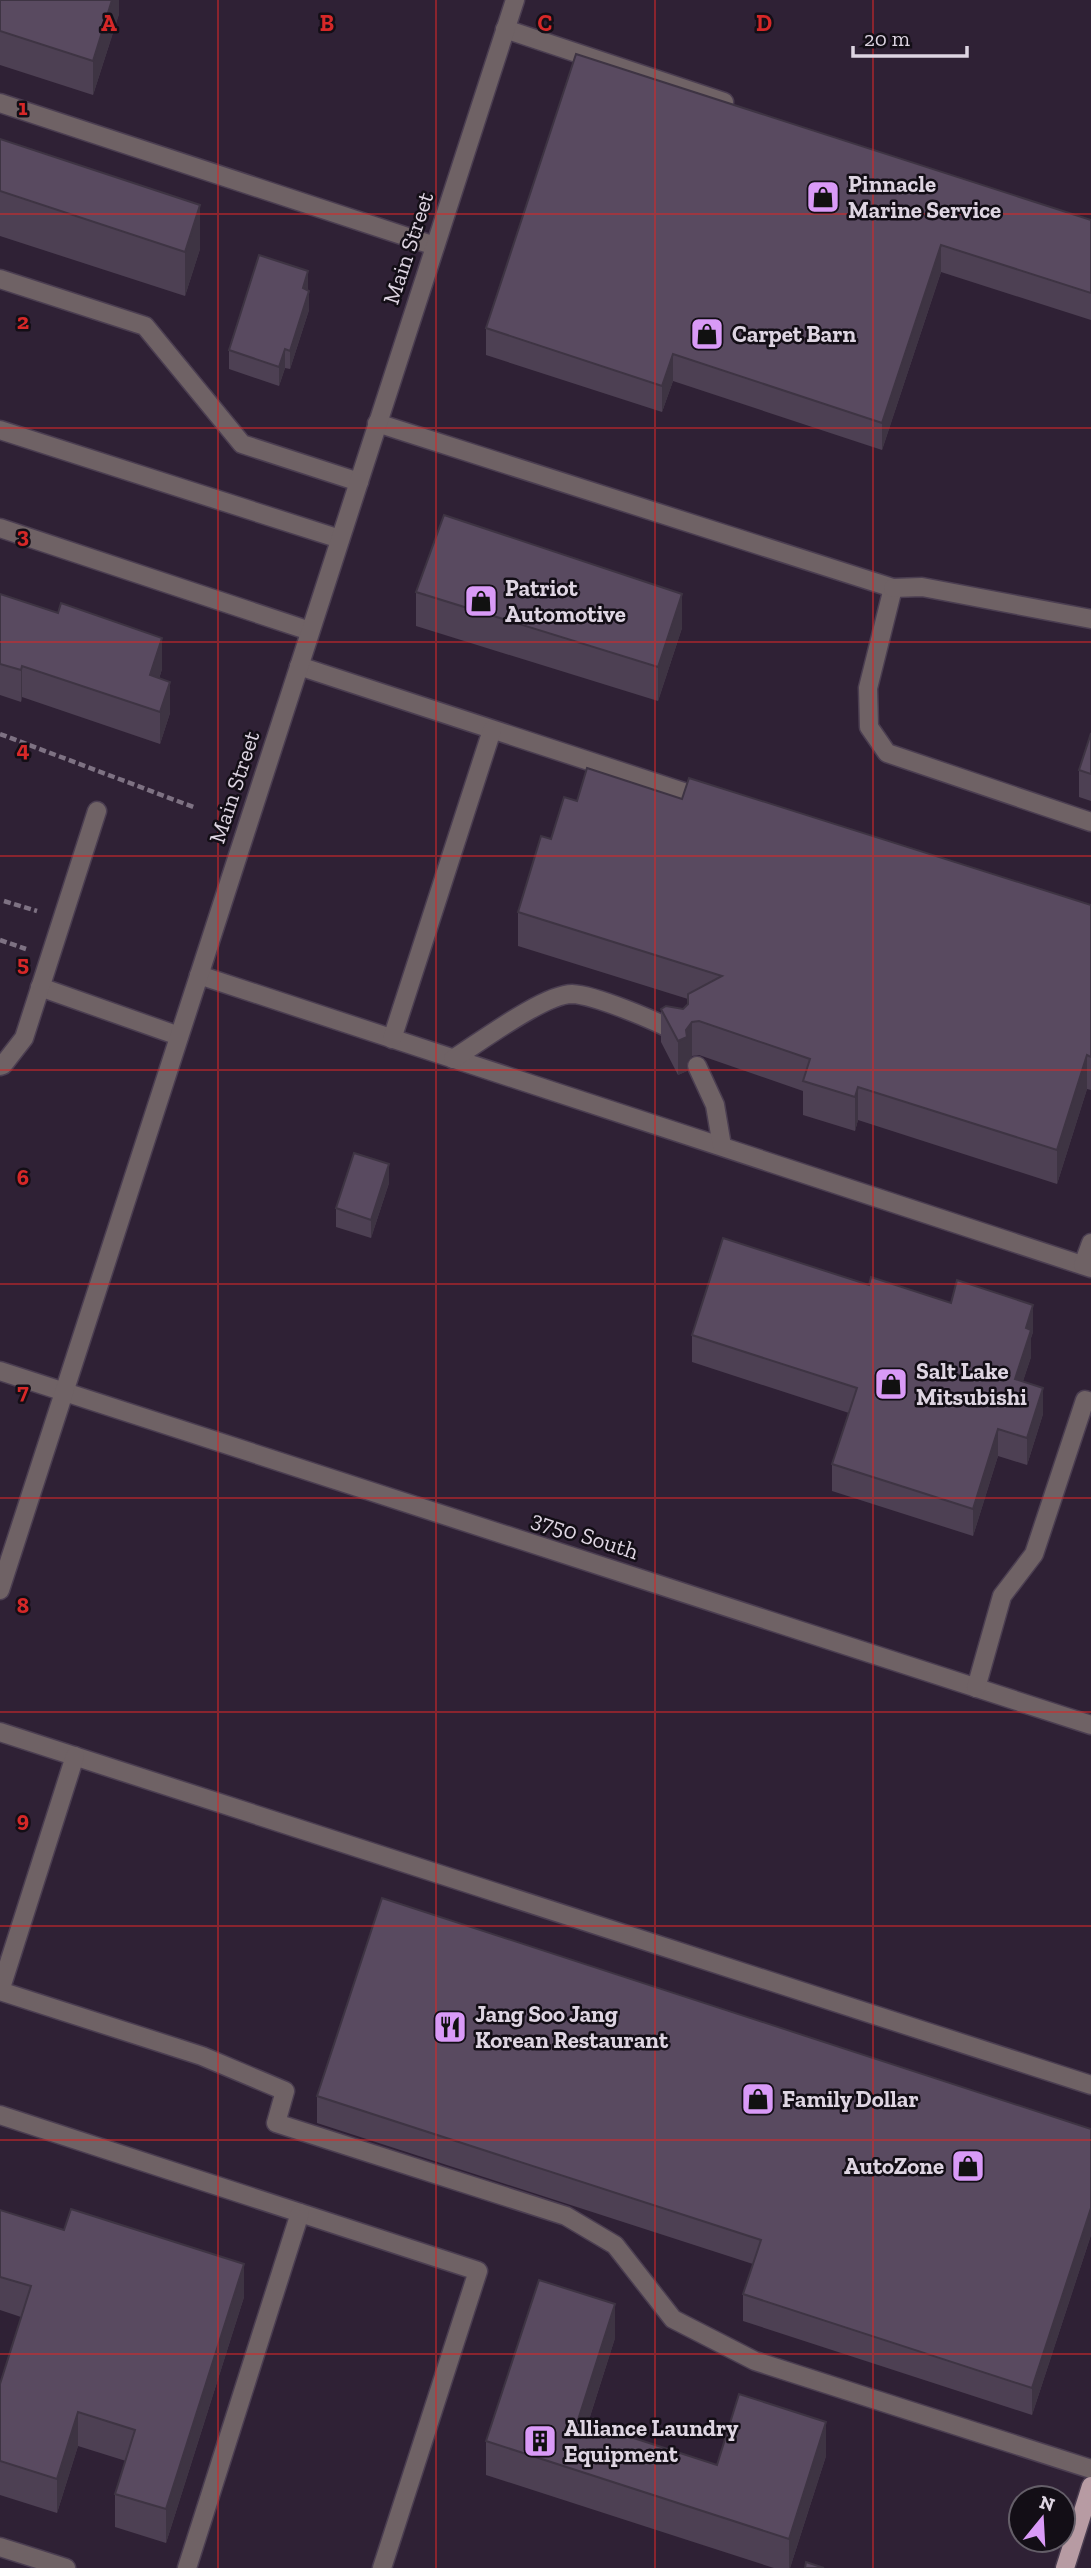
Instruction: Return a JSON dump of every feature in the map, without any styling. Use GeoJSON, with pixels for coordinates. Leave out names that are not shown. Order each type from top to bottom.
{"type":"FeatureCollection","features":[{"type":"Feature","properties":{"kind":"main road"},"geometry":{"type":"LineString","coordinates":[[1065,2568],[1091,2486]]}},
{"type":"Feature","properties":{"kind":"street","name":"Main Street"},"geometry":{"type":"LineString","coordinates":[[0,1590],[515,0]]}},
{"type":"Feature","properties":{"kind":"street"},"geometry":{"type":"LineString","coordinates":[[505,29],[739,107]]}},
{"type":"Feature","properties":{"kind":"street"},"geometry":{"type":"LineString","coordinates":[[0,103],[435,246]]}},
{"type":"Feature","properties":{"kind":"street"},"geometry":{"type":"LineString","coordinates":[[0,279],[145,326],[242,444],[359,482]]}},
{"type":"Feature","properties":{"kind":"street"},"geometry":{"type":"LineString","coordinates":[[377,423],[893,588],[922,586],[1091,619]]}},
{"type":"Feature","properties":{"kind":"street"},"geometry":{"type":"LineString","coordinates":[[0,430],[340,539]]}},
{"type":"Feature","properties":{"kind":"street"},"geometry":{"type":"LineString","coordinates":[[0,528],[310,631]]}},
{"type":"Feature","properties":{"kind":"street"},"geometry":{"type":"LineString","coordinates":[[893,588],[868,688],[869,727],[887,753],[1091,822]]}},
{"type":"Feature","properties":{"kind":"street"},"geometry":{"type":"LineString","coordinates":[[299,666],[719,804]]}},
{"type":"Feature","properties":{"kind":"street"},"geometry":{"type":"LineString","coordinates":[[392,1039],[492,730]]}},
{"type":"Feature","properties":{"kind":"street"},"geometry":{"type":"LineString","coordinates":[[0,1066],[4,1065],[23,1038],[97,811]]}},
{"type":"Feature","properties":{"kind":"street"},"geometry":{"type":"LineString","coordinates":[[199,975],[1087,1267],[1091,1242]]}},
{"type":"Feature","properties":{"kind":"street"},"geometry":{"type":"LineString","coordinates":[[40,987],[179,1036]]}},
{"type":"Feature","properties":{"kind":"street"},"geometry":{"type":"LineString","coordinates":[[453,1059],[546,1000],[572,994],[653,1018],[678,1033]]}},
{"type":"Feature","properties":{"kind":"street"},"geometry":{"type":"LineString","coordinates":[[696,1066],[715,1105],[722,1146]]}},
{"type":"Feature","properties":{"kind":"street","name":"3750 South"},"geometry":{"type":"LineString","coordinates":[[0,1371],[1091,1725]]}},
{"type":"Feature","properties":{"kind":"street"},"geometry":{"type":"LineString","coordinates":[[976,1688],[1002,1596],[1034,1554],[1085,1401],[1091,1402]]}},
{"type":"Feature","properties":{"kind":"street"},"geometry":{"type":"LineString","coordinates":[[0,1732],[1091,2085]]}},
{"type":"Feature","properties":{"kind":"street"},"geometry":{"type":"LineString","coordinates":[[75,1756],[0,1991],[202,2056],[285,2091],[276,2123],[566,2216],[615,2245],[673,2319],[755,2361],[1091,2469]]}},
{"type":"Feature","properties":{"kind":"street"},"geometry":{"type":"LineString","coordinates":[[0,2115],[478,2271],[382,2568]]}},
{"type":"Feature","properties":{"kind":"street"},"geometry":{"type":"LineString","coordinates":[[187,2568],[300,2213]]}},
{"type":"Feature","properties":{"kind":"street"},"geometry":{"type":"LineString","coordinates":[[0,2547],[66,2568]]}},
{"type":"Feature","properties":{"kind":"path"},"geometry":{"type":"LineString","coordinates":[[0,734],[195,808]]}},
{"type":"Feature","properties":{"kind":"building"},"geometry":{"type":"Polygon","coordinates":[[[0,0],[112,0],[93,61],[0,31],[0,0]]]}},
{"type":"Feature","properties":{"kind":"building"},"geometry":{"type":"Polygon","coordinates":[[[576,54],[1091,220],[1091,293],[941,245],[882,423],[673,354],[662,386],[486,328],[576,54]]]}},
{"type":"Feature","properties":{"kind":"building"},"geometry":{"type":"Polygon","coordinates":[[[0,139],[200,205],[185,252],[0,191],[0,139]]]}},
{"type":"Feature","properties":{"kind":"building"},"geometry":{"type":"Polygon","coordinates":[[[259,255],[308,271],[303,288],[309,291],[290,351],[285,349],[279,367],[229,350],[259,255]]]}},
{"type":"Feature","properties":{"kind":"building"},"geometry":{"type":"Polygon","coordinates":[[[444,515],[682,594],[658,667],[416,592],[444,515]]]}},
{"type":"Feature","properties":{"kind":"building"},"geometry":{"type":"Polygon","coordinates":[[[0,594],[58,613],[61,603],[162,638],[150,675],[170,682],[160,712],[22,666],[21,670],[0,664],[0,594]]]}},
{"type":"Feature","properties":{"kind":"building"},"geometry":{"type":"Polygon","coordinates":[[[1091,733],[1091,774],[1079,770],[1091,733]]]}},
{"type":"Feature","properties":{"kind":"building"},"geometry":{"type":"Polygon","coordinates":[[[587,768],[682,799],[689,778],[1091,905],[1091,1057],[1087,1055],[1057,1150],[858,1087],[855,1097],[803,1081],[810,1059],[699,1021],[692,1022],[686,1030],[687,1037],[678,1041],[661,1009],[666,1006],[683,1009],[688,1004],[688,994],[722,976],[518,912],[541,836],[551,839],[564,797],[577,801],[587,768]]]}},
{"type":"Feature","properties":{"kind":"building"},"geometry":{"type":"Polygon","coordinates":[[[354,1153],[389,1164],[371,1220],[336,1208],[354,1153]]]}},
{"type":"Feature","properties":{"kind":"building","name":"Salt Lake Mitsubishi"},"geometry":{"type":"Polygon","coordinates":[[[723,1238],[869,1285],[871,1277],[951,1303],[957,1280],[1033,1305],[1026,1328],[1031,1330],[1015,1379],[1043,1388],[1027,1438],[998,1429],[973,1509],[832,1464],[857,1388],[692,1335],[723,1238]]]}},
{"type":"Feature","properties":{"kind":"building"},"geometry":{"type":"Polygon","coordinates":[[[382,1898],[1091,2129],[1091,2208],[1032,2388],[743,2294],[761,2240],[317,2096],[382,1898]]]}},
{"type":"Feature","properties":{"kind":"building"},"geometry":{"type":"Polygon","coordinates":[[[71,2209],[244,2264],[166,2509],[115,2494],[135,2430],[78,2412],[57,2479],[0,2461],[0,2384],[31,2286],[0,2277],[0,2210],[64,2230],[71,2209]]]}},
{"type":"Feature","properties":{"kind":"building","name":"Alliance Laundry Equipment"},"geometry":{"type":"Polygon","coordinates":[[[539,2280],[615,2304],[578,2420],[717,2465],[739,2394],[826,2422],[789,2539],[486,2441],[539,2280]]]}},
{"type":"Feature","properties":{"kind":"building"},"geometry":{"type":"Polygon","coordinates":[[[806,2562],[824,2568],[805,2568],[806,2562]]]}},
{"type":"Feature","properties":{"kind":"place","name":"Pinnacle Marine Service"},"geometry":{"type":"Point","coordinates":[823,197]}},
{"type":"Feature","properties":{"kind":"place","name":"Carpet Barn"},"geometry":{"type":"Point","coordinates":[707,334]}},
{"type":"Feature","properties":{"kind":"place","name":"Patriot Automotive"},"geometry":{"type":"Point","coordinates":[481,601]}},
{"type":"Feature","properties":{"kind":"place","name":"Salt Lake Mitsubishi"},"geometry":{"type":"Point","coordinates":[891,1384]}},
{"type":"Feature","properties":{"kind":"place","name":"Jang Soo Jang Korean Restaurant"},"geometry":{"type":"Point","coordinates":[450,2027]}},
{"type":"Feature","properties":{"kind":"place","name":"Family Dollar"},"geometry":{"type":"Point","coordinates":[758,2099]}},
{"type":"Feature","properties":{"kind":"place","name":"AutoZone"},"geometry":{"type":"Point","coordinates":[968,2166]}},
{"type":"Feature","properties":{"kind":"place","name":"Alliance Laundry Equipment"},"geometry":{"type":"Point","coordinates":[540,2441]}}]}
